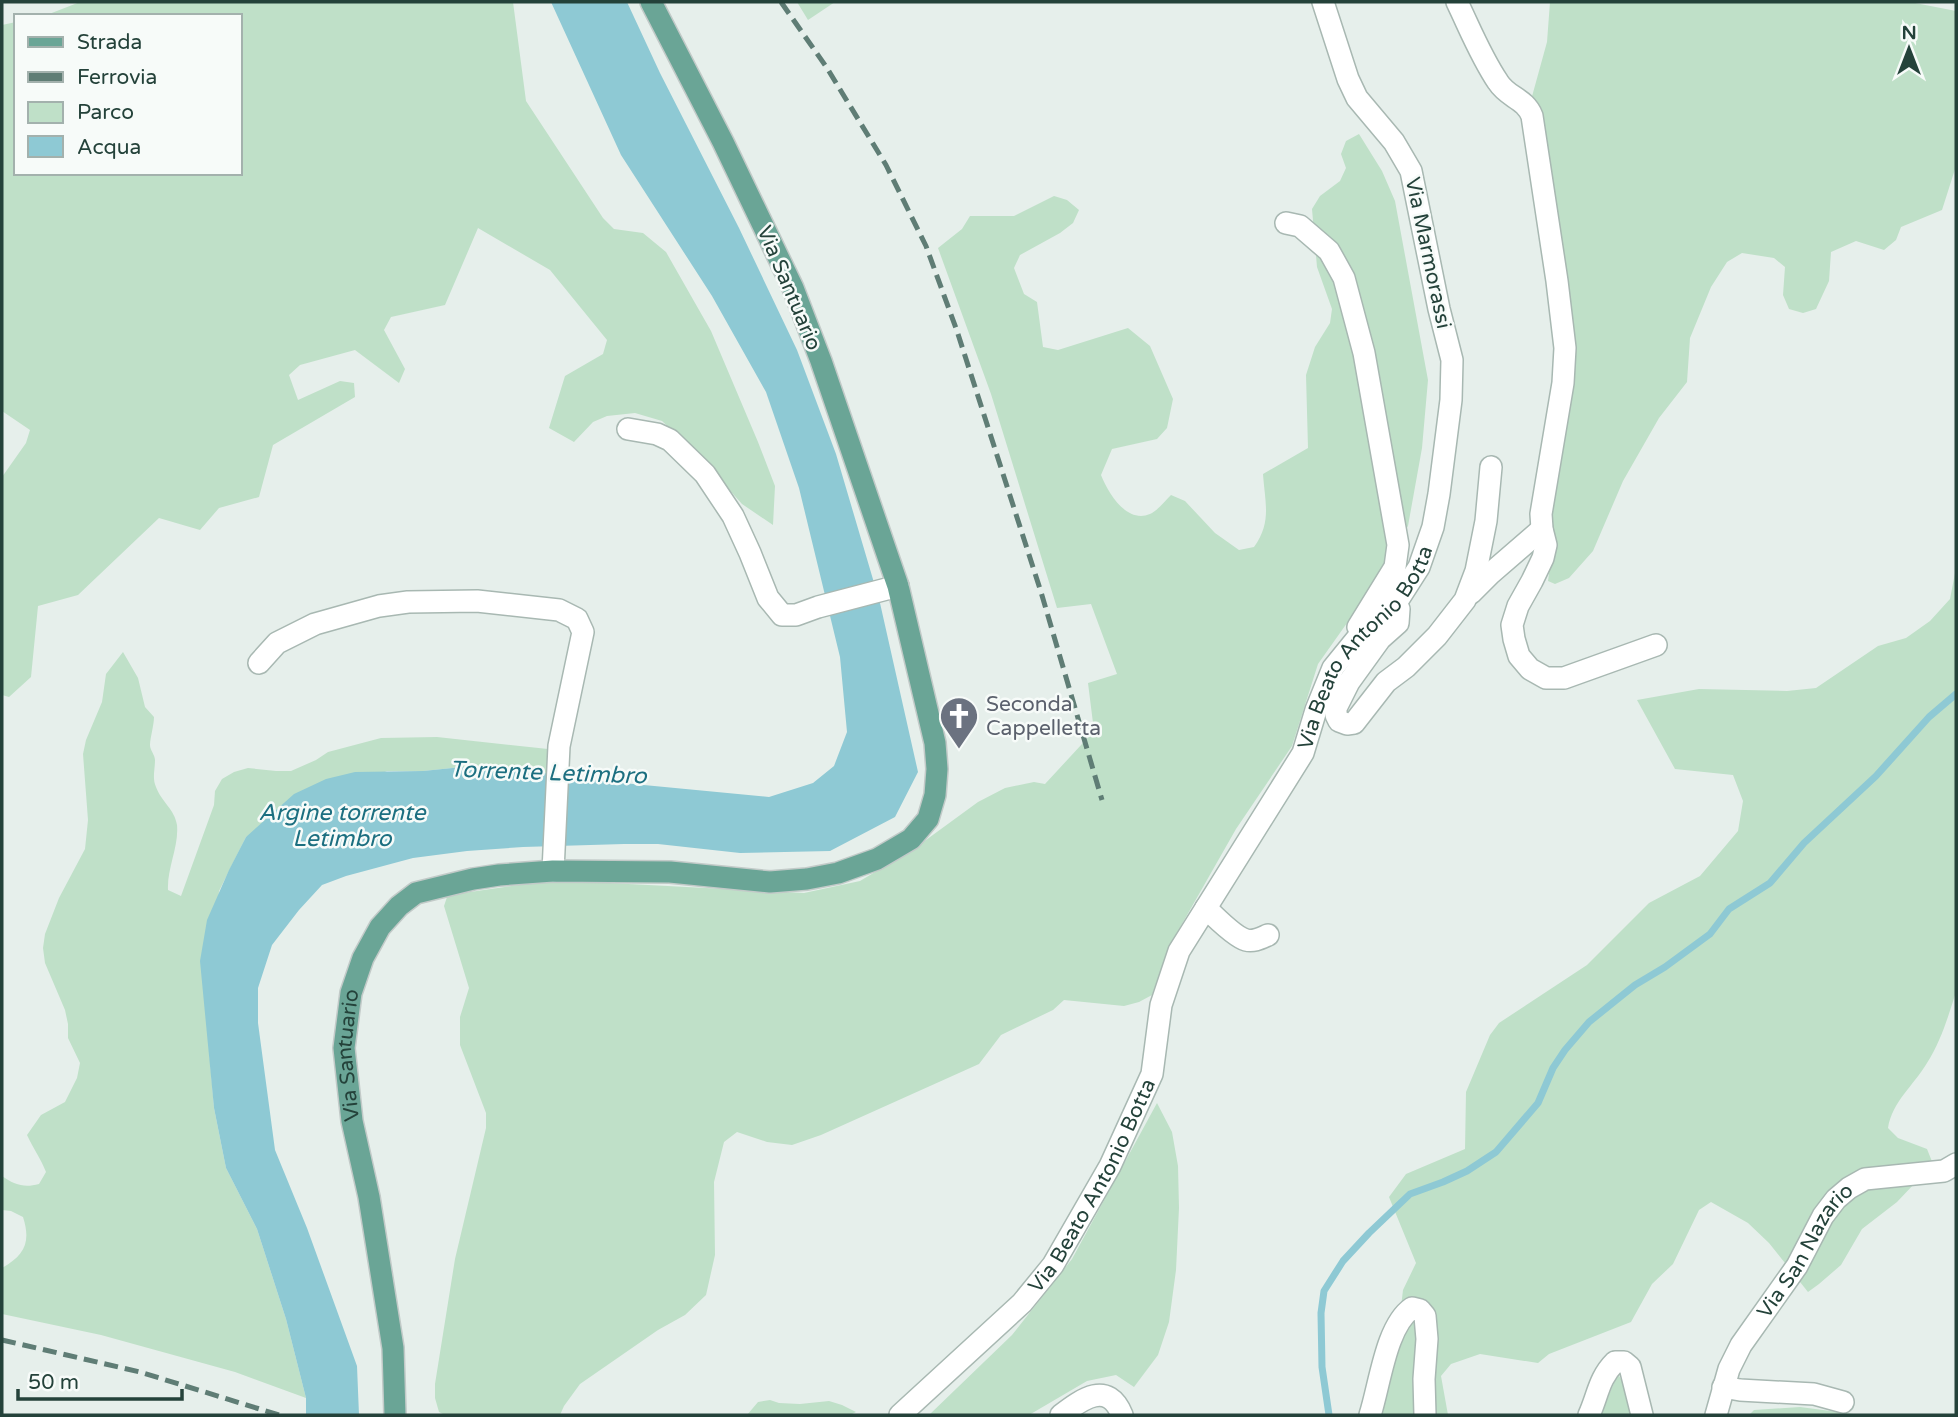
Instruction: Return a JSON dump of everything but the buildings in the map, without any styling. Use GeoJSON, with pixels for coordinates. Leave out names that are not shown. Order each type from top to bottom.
{"type":"FeatureCollection","features":[{"type":"Feature","properties":{"kind":"main road","name":"Via Santuario"},"geometry":{"type":"LineString","coordinates":[[395,1415],[393,1348],[369,1197],[352,1121],[344,1048],[351,993],[363,958],[380,927],[398,906],[416,893],[553,862],[770,882],[838,873],[877,859],[911,839],[928,819],[935,795],[935,743],[846,432],[793,288],[723,142],[651,2]]}},
{"type":"Feature","properties":{"kind":"street","name":"Via Marmorassi"},"geometry":{"type":"LineString","coordinates":[[1323,2],[1348,79],[1357,98],[1394,142],[1411,171],[1452,360]]}},
{"type":"Feature","properties":{"kind":"street"},"geometry":{"type":"LineString","coordinates":[[1457,2],[1498,83],[1506,94],[1528,107],[1532,116],[1565,348],[1563,383],[1541,514],[1546,545],[1543,558],[1518,606],[1513,625],[1519,656],[1530,669],[1546,678],[1564,678],[1656,645]]}},
{"type":"Feature","properties":{"kind":"street"},"geometry":{"type":"LineString","coordinates":[[1286,223],[1300,226],[1328,251],[1344,278],[1364,352],[1371,390],[1398,545],[1395,567],[1358,628],[1359,636]]}},
{"type":"Feature","properties":{"kind":"street","name":"Via Beato Antonio Botta"},"geometry":{"type":"LineString","coordinates":[[900,1415],[1022,1303],[1053,1265],[1110,1166],[1152,1074],[1161,1005],[1179,951],[1303,753],[1333,667],[1359,636],[1396,603],[1419,567],[1433,527],[1439,494],[1451,400],[1452,360]]}},
{"type":"Feature","properties":{"kind":"street"},"geometry":{"type":"LineString","coordinates":[[628,429],[657,434],[670,440],[705,474],[733,516],[768,598],[782,615],[796,615],[892,587]]}},
{"type":"Feature","properties":{"kind":"street"},"geometry":{"type":"LineString","coordinates":[[1465,600],[1476,571],[1486,521],[1491,467]]}},
{"type":"Feature","properties":{"kind":"street"},"geometry":{"type":"LineString","coordinates":[[1396,603],[1399,609],[1398,623],[1380,639],[1349,682],[1336,708],[1339,721],[1354,723],[1386,682],[1406,667],[1437,636],[1465,600],[1490,574],[1542,529]]}},
{"type":"Feature","properties":{"kind":"street"},"geometry":{"type":"LineString","coordinates":[[259,663],[278,643],[315,624],[379,606],[408,602],[477,601],[559,610],[577,620],[583,632],[559,746],[553,862]]}},
{"type":"Feature","properties":{"kind":"street"},"geometry":{"type":"LineString","coordinates":[[1206,908],[1247,941],[1268,935]]}},
{"type":"Feature","properties":{"kind":"street","name":"Via San Nazario"},"geometry":{"type":"LineString","coordinates":[[1716,1415],[1729,1369],[1741,1345],[1797,1266],[1823,1216],[1836,1199],[1866,1179],[1944,1171],[1956,1164]]}},
{"type":"Feature","properties":{"kind":"street"},"geometry":{"type":"LineString","coordinates":[[1370,1415],[1390,1338],[1396,1325],[1412,1308],[1420,1310],[1425,1316],[1427,1339],[1423,1378],[1424,1415]]}},
{"type":"Feature","properties":{"kind":"street"},"geometry":{"type":"LineString","coordinates":[[1589,1415],[1600,1381],[1615,1362],[1624,1362],[1630,1367],[1642,1415]]}},
{"type":"Feature","properties":{"kind":"street"},"geometry":{"type":"LineString","coordinates":[[1723,1387],[1814,1394],[1843,1402]]}},
{"type":"Feature","properties":{"kind":"street"},"geometry":{"type":"LineString","coordinates":[[1061,1415],[1079,1401],[1096,1395],[1113,1401],[1122,1415]]}},
{"type":"Feature","properties":{"kind":"green space"},"geometry":{"type":"Polygon","coordinates":[[[80,2],[513,2],[526,101],[603,218],[614,229],[643,233],[666,252],[711,331],[758,442],[775,486],[773,525],[742,504],[700,457],[662,421],[635,413],[607,416],[593,422],[574,442],[549,428],[565,376],[603,354],[607,340],[550,270],[478,228],[445,305],[391,317],[384,330],[405,369],[399,383],[355,350],[300,365],[289,375],[298,400],[340,381],[354,383],[355,397],[273,445],[259,497],[219,508],[200,530],[159,518],[78,595],[38,606],[31,677],[9,697],[2,695],[2,477],[26,443],[30,430],[2,411],[2,25],[14,22],[14,175],[242,175],[242,14],[49,14],[80,2]]]}},
{"type":"Feature","properties":{"kind":"green space"},"geometry":{"type":"Polygon","coordinates":[[[797,2],[835,2],[808,20],[797,2]]]}},
{"type":"Feature","properties":{"kind":"green space"},"geometry":{"type":"Polygon","coordinates":[[[1550,2],[1910,2],[1956,11],[1956,166],[1942,210],[1901,227],[1896,240],[1884,250],[1856,241],[1831,252],[1829,281],[1816,309],[1803,313],[1789,309],[1783,295],[1785,267],[1774,258],[1742,253],[1727,262],[1711,287],[1690,338],[1687,382],[1659,418],[1623,481],[1593,551],[1569,578],[1555,584],[1548,581],[1554,537],[1551,523],[1575,376],[1570,303],[1528,111],[1547,42],[1550,2]]]}},
{"type":"Feature","properties":{"kind":"green space"},"geometry":{"type":"Polygon","coordinates":[[[1359,134],[1382,171],[1395,201],[1428,380],[1422,448],[1408,526],[1364,599],[1318,664],[1292,746],[1236,829],[1170,945],[1152,995],[1124,1006],[1064,1000],[1053,1010],[1001,1035],[979,1064],[821,1135],[792,1145],[767,1142],[737,1132],[724,1142],[714,1182],[715,1255],[706,1295],[685,1315],[658,1330],[580,1384],[560,1415],[445,1415],[439,1412],[435,1384],[455,1259],[486,1128],[486,1113],[460,1045],[460,1017],[469,988],[444,906],[447,897],[532,883],[590,882],[804,893],[860,881],[915,848],[978,802],[1005,788],[1034,782],[1045,784],[1094,731],[1088,683],[1117,674],[1091,604],[1057,608],[991,394],[938,248],[962,229],[970,216],[1014,216],[1054,196],[1067,200],[1079,210],[1073,223],[1060,233],[1020,255],[1014,268],[1024,294],[1037,302],[1043,347],[1058,350],[1128,328],[1150,346],[1173,399],[1167,428],[1157,439],[1112,449],[1101,475],[1104,482],[1119,505],[1133,515],[1150,514],[1171,495],[1185,501],[1215,533],[1239,550],[1254,547],[1265,521],[1263,474],[1308,448],[1306,375],[1315,347],[1330,323],[1332,309],[1317,267],[1312,209],[1320,196],[1340,181],[1346,168],[1341,154],[1346,141],[1359,134]]]}},
{"type":"Feature","properties":{"kind":"green space"},"geometry":{"type":"Polygon","coordinates":[[[1956,568],[1956,992],[1936,1046],[1894,1110],[1888,1128],[1898,1138],[1927,1149],[1933,1164],[1897,1202],[1862,1229],[1841,1265],[1808,1292],[1769,1243],[1748,1223],[1711,1202],[1699,1210],[1673,1264],[1652,1284],[1631,1322],[1549,1354],[1538,1363],[1480,1354],[1451,1364],[1441,1376],[1448,1415],[1377,1415],[1398,1332],[1403,1290],[1416,1263],[1389,1197],[1406,1174],[1465,1149],[1466,1092],[1490,1035],[1499,1023],[1587,965],[1649,903],[1700,876],[1738,831],[1743,801],[1733,775],[1675,769],[1637,700],[1699,689],[1787,691],[1816,688],[1878,646],[1906,638],[1930,621],[1950,599],[1956,568]]]}},
{"type":"Feature","properties":{"kind":"green space"},"geometry":{"type":"Polygon","coordinates":[[[123,652],[138,678],[145,707],[154,717],[150,745],[155,758],[155,784],[177,825],[168,890],[181,896],[214,805],[215,791],[222,779],[234,772],[248,768],[291,771],[328,752],[381,738],[437,737],[548,749],[547,773],[462,767],[387,771],[246,837],[219,891],[208,1037],[214,1108],[226,1168],[257,1229],[286,1319],[306,1398],[235,1372],[101,1335],[2,1314],[2,1268],[21,1253],[26,1234],[23,1217],[2,1210],[2,1176],[20,1185],[39,1184],[46,1172],[27,1135],[41,1115],[65,1102],[77,1078],[80,1063],[68,1038],[65,1010],[45,963],[43,948],[45,934],[59,898],[85,849],[88,820],[83,754],[102,702],[106,674],[123,652]]]}},
{"type":"Feature","properties":{"kind":"green space"},"geometry":{"type":"Polygon","coordinates":[[[1157,1103],[1172,1132],[1178,1166],[1179,1208],[1176,1270],[1169,1322],[1158,1355],[1134,1387],[1116,1375],[1087,1381],[1029,1415],[929,1415],[1012,1335],[1072,1259],[1157,1103]]]}},
{"type":"Feature","properties":{"kind":"green space"},"geometry":{"type":"Polygon","coordinates":[[[1618,1374],[1626,1388],[1633,1415],[1600,1415],[1618,1374]]]}},
{"type":"Feature","properties":{"kind":"green space"},"geometry":{"type":"Polygon","coordinates":[[[770,1400],[800,1404],[829,1401],[856,1412],[850,1415],[747,1415],[758,1402],[770,1400]]]}},
{"type":"Feature","properties":{"kind":"green space"},"geometry":{"type":"Polygon","coordinates":[[[1800,1407],[1861,1415],[1749,1415],[1754,1410],[1800,1407]]]}},
{"type":"Feature","properties":{"kind":"water","name":"Argine torrente Letimbro"},"geometry":{"type":"Polygon","coordinates":[[[551,2],[627,2],[739,228],[797,350],[836,454],[880,603],[918,772],[895,817],[830,851],[740,853],[658,844],[523,847],[413,858],[322,885],[272,945],[258,988],[258,1023],[275,1150],[307,1228],[357,1366],[359,1415],[306,1415],[306,1398],[286,1319],[257,1229],[226,1168],[214,1108],[200,961],[207,920],[246,837],[294,794],[326,779],[355,772],[423,771],[462,767],[532,771],[581,779],[769,797],[813,783],[834,766],[847,732],[840,657],[799,488],[766,392],[712,296],[621,155],[551,2]]]}},
{"type":"Feature","properties":{"kind":"waterway"},"geometry":{"type":"LineString","coordinates":[[1329,1415],[1322,1367],[1321,1313],[1324,1291],[1343,1261],[1410,1194],[1467,1171],[1496,1152],[1538,1103],[1553,1068],[1589,1022],[1635,985],[1710,934],[1729,909],[1770,883],[1804,843],[1876,776],[1929,717],[1956,694]]}},
{"type":"Feature","properties":{"kind":"railway"},"geometry":{"type":"LineString","coordinates":[[781,2],[827,68],[886,165],[926,246],[957,331],[1041,592],[1102,800]]}},
{"type":"Feature","properties":{"kind":"railway"},"geometry":{"type":"LineString","coordinates":[[2,1340],[140,1372],[279,1415]]}},
{"type":"Feature","properties":{"kind":"place","name":"Seconda Cappelletta"},"geometry":{"type":"Point","coordinates":[959,750]}},
{"type":"Feature","properties":{"kind":"water label","name":"Torrente Letimbro"},"geometry":{"type":"Point","coordinates":[548,773]}}]}
